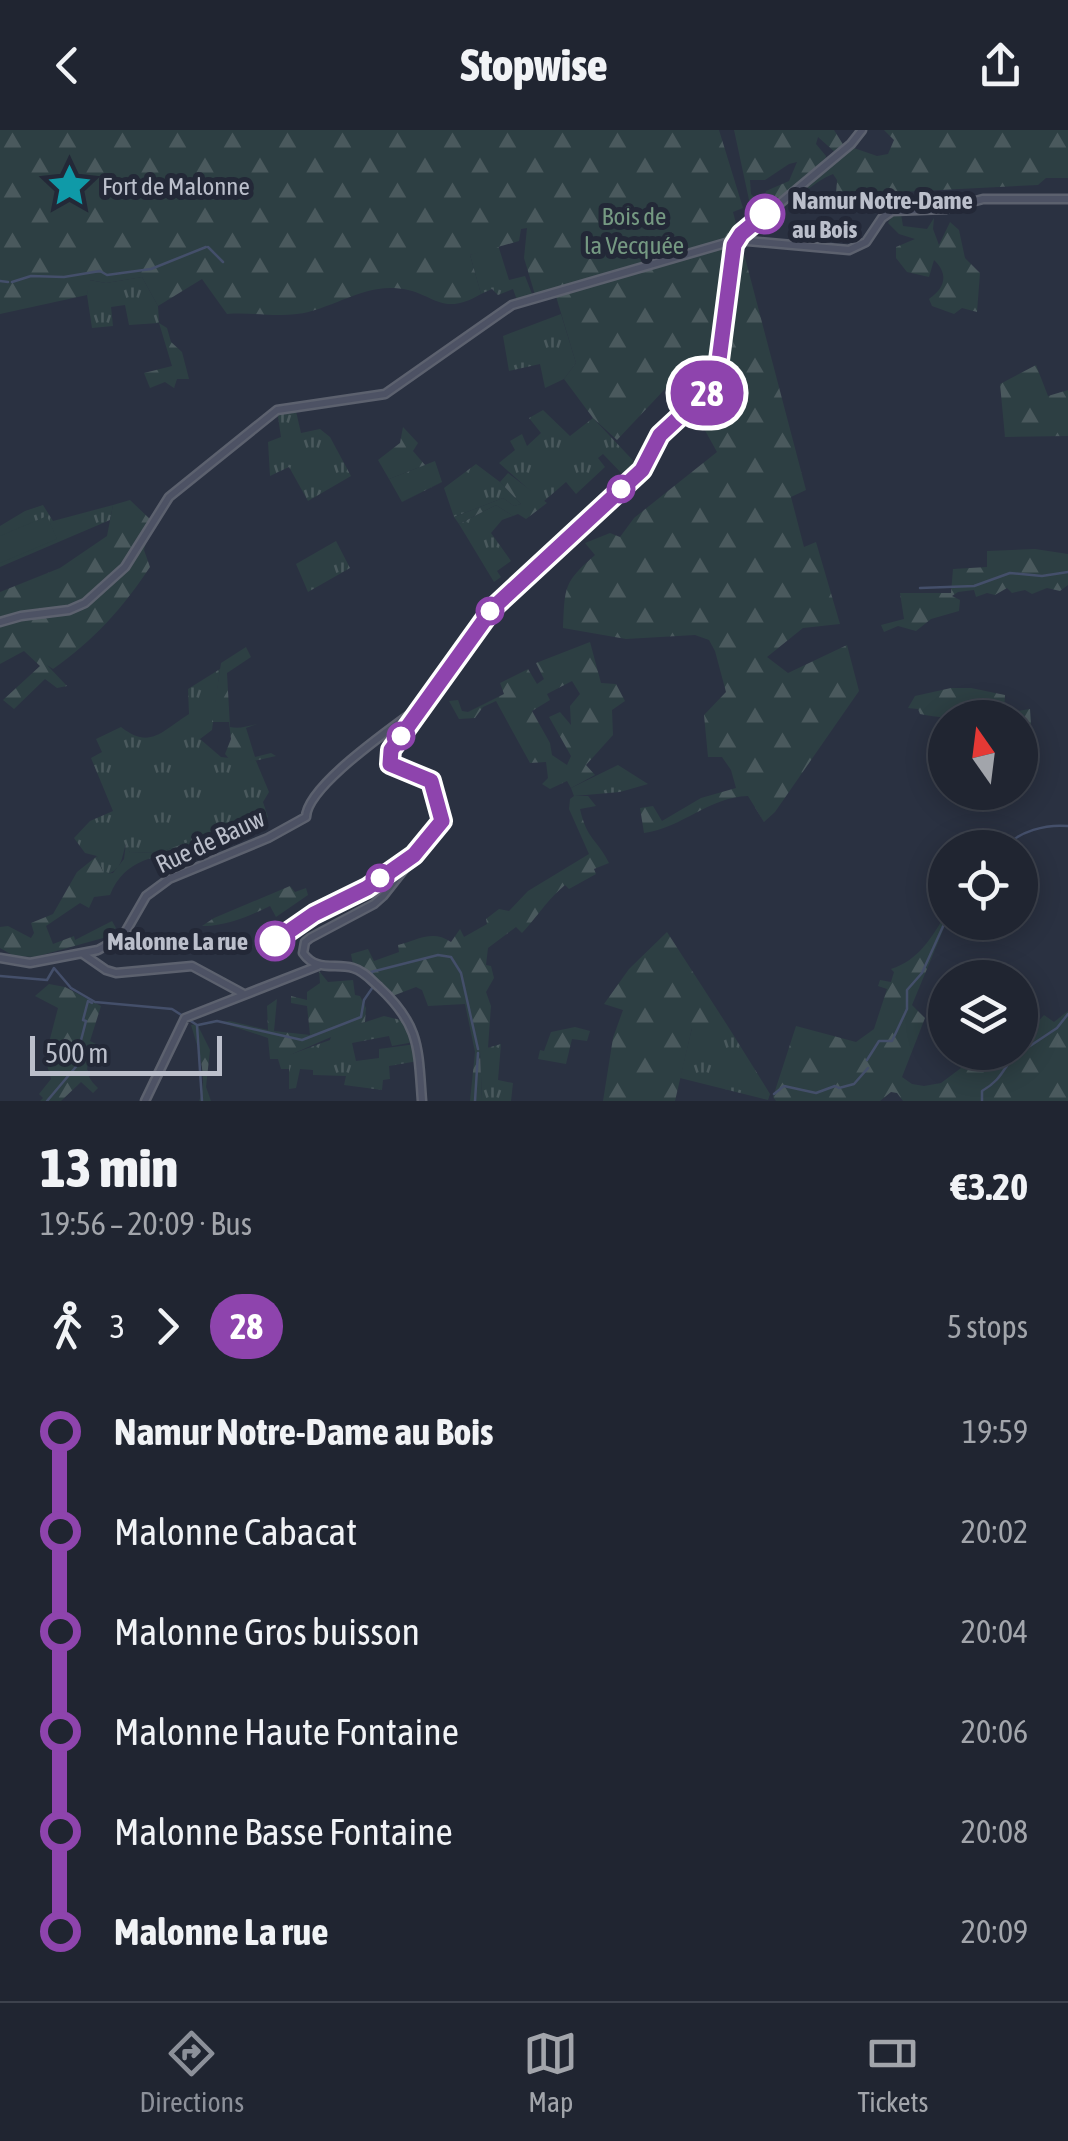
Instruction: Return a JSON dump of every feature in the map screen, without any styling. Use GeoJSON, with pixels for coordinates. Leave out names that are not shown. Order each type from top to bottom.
{"type":"FeatureCollection","features":[{"type":"Feature","properties":{"kind":"street"},"geometry":{"type":"LineString","coordinates":[[422,1101],[412,1028],[402,1009],[362,972],[319,965],[304,956],[305,942],[374,904],[442,821],[430,780],[393,766],[388,760],[391,750],[498,604],[642,470],[660,435],[712,388],[719,377],[736,240],[862,130]]}},
{"type":"Feature","properties":{"kind":"street"},"geometry":{"type":"LineString","coordinates":[[0,622],[85,604],[125,567],[170,497],[277,410],[384,394],[512,305],[736,240],[849,250],[866,242],[882,218],[892,211],[946,209],[993,199],[1068,200]]}},
{"type":"Feature","properties":{"kind":"street"},"geometry":{"type":"LineString","coordinates":[[300,808],[421,707]]}},
{"type":"Feature","properties":{"kind":"street"},"geometry":{"type":"LineString","coordinates":[[306,817],[320,788]]}},
{"type":"Feature","properties":{"kind":"street"},"geometry":{"type":"LineString","coordinates":[[306,817],[311,799]]}},
{"type":"Feature","properties":{"kind":"street","name":"Rue de Bauw"},"geometry":{"type":"LineString","coordinates":[[92,955],[123,936],[146,896],[169,879],[268,838],[306,817]]}},
{"type":"Feature","properties":{"kind":"street"},"geometry":{"type":"LineString","coordinates":[[0,958],[30,962],[92,955],[106,970],[120,973],[192,966],[242,994]]}},
{"type":"Feature","properties":{"kind":"street"},"geometry":{"type":"LineString","coordinates":[[145,1101],[184,1018],[319,965]]}},
{"type":"Feature","properties":{"kind":"green space","name":"Bois de la Vecquée"},"geometry":{"type":"Polygon","coordinates":[[[0,130],[719,130],[743,208],[733,212],[806,490],[791,497],[804,547],[816,542],[840,624],[803,628],[767,657],[788,673],[847,645],[859,691],[775,812],[764,822],[748,796],[734,798],[644,833],[640,808],[653,806],[662,821],[701,798],[736,788],[722,757],[708,757],[704,715],[726,692],[715,651],[709,640],[695,635],[626,639],[563,628],[564,603],[571,580],[595,555],[585,543],[610,533],[620,537],[634,518],[717,452],[702,425],[726,412],[706,382],[681,372],[617,440],[593,418],[564,379],[576,363],[555,293],[536,298],[524,258],[527,228],[521,229],[519,241],[470,255],[481,294],[455,304],[408,290],[382,288],[297,314],[227,314],[202,279],[158,306],[142,277],[106,283],[90,280],[87,295],[0,314],[0,130]]]}},
{"type":"Feature","properties":{"kind":"green space"},"geometry":{"type":"Polygon","coordinates":[[[734,130],[834,130],[844,146],[837,154],[818,137],[816,144],[826,156],[825,163],[780,199],[763,202],[766,191],[789,181],[797,162],[765,180],[750,180],[751,194],[761,205],[751,209],[734,130]]]}},
{"type":"Feature","properties":{"kind":"green space"},"geometry":{"type":"Polygon","coordinates":[[[884,130],[1068,130],[1068,178],[1046,178],[1038,185],[901,192],[889,203],[836,194],[837,180],[833,174],[782,205],[851,147],[877,156],[888,154],[894,140],[884,130]]]}},
{"type":"Feature","properties":{"kind":"green space"},"geometry":{"type":"Polygon","coordinates":[[[893,214],[901,214],[903,226],[927,229],[934,218],[939,245],[950,222],[959,230],[965,258],[980,273],[977,312],[962,308],[954,314],[932,306],[929,299],[942,286],[942,270],[934,260],[929,277],[907,272],[896,258],[896,247],[915,239],[899,234],[888,223],[893,214]]]}},
{"type":"Feature","properties":{"kind":"green space"},"geometry":{"type":"Polygon","coordinates":[[[498,245],[509,280],[525,276],[534,299],[518,303],[513,289],[498,295],[492,289],[481,294],[470,255],[498,245]]]}},
{"type":"Feature","properties":{"kind":"green space"},"geometry":{"type":"Polygon","coordinates":[[[142,277],[158,306],[159,323],[129,325],[125,305],[111,307],[113,326],[92,328],[89,280],[106,283],[142,277]]]}},
{"type":"Feature","properties":{"kind":"green space"},"geometry":{"type":"Polygon","coordinates":[[[561,314],[576,363],[564,379],[545,388],[540,364],[509,371],[503,336],[561,314]]]}},
{"type":"Feature","properties":{"kind":"green space"},"geometry":{"type":"Polygon","coordinates":[[[159,323],[167,328],[171,342],[182,352],[189,379],[177,379],[174,388],[165,382],[150,388],[144,373],[172,366],[159,323]]]}},
{"type":"Feature","properties":{"kind":"green space"},"geometry":{"type":"Polygon","coordinates":[[[1036,365],[1048,396],[1068,390],[1068,436],[1005,437],[1000,384],[1036,365]]]}},
{"type":"Feature","properties":{"kind":"green space"},"geometry":{"type":"Polygon","coordinates":[[[295,407],[301,433],[320,429],[330,437],[351,476],[308,501],[289,467],[270,476],[268,442],[281,437],[277,410],[295,407]]]}},
{"type":"Feature","properties":{"kind":"green space"},"geometry":{"type":"Polygon","coordinates":[[[543,410],[570,436],[593,418],[642,470],[629,481],[603,454],[598,458],[605,467],[576,494],[566,482],[543,502],[499,463],[515,450],[510,441],[522,434],[527,446],[541,433],[529,418],[543,410]]]}},
{"type":"Feature","properties":{"kind":"green space"},"geometry":{"type":"Polygon","coordinates":[[[403,427],[418,443],[413,451],[425,465],[389,479],[378,460],[400,443],[403,427]]]}},
{"type":"Feature","properties":{"kind":"green space"},"geometry":{"type":"Polygon","coordinates":[[[435,461],[442,482],[402,502],[389,479],[435,461]]]}},
{"type":"Feature","properties":{"kind":"green space"},"geometry":{"type":"Polygon","coordinates":[[[476,464],[521,504],[514,506],[503,498],[454,517],[444,488],[476,464]]]}},
{"type":"Feature","properties":{"kind":"green space"},"geometry":{"type":"Polygon","coordinates":[[[508,473],[547,503],[526,519],[496,505],[459,524],[454,517],[503,498],[514,506],[521,504],[500,482],[508,473]]]}},
{"type":"Feature","properties":{"kind":"green space"},"geometry":{"type":"Polygon","coordinates":[[[130,500],[152,521],[144,550],[150,567],[94,635],[53,669],[47,665],[67,686],[57,688],[45,679],[14,709],[3,700],[40,666],[24,651],[0,664],[0,592],[60,568],[107,536],[113,505],[130,500]]]}},
{"type":"Feature","properties":{"kind":"green space"},"geometry":{"type":"Polygon","coordinates":[[[43,505],[53,521],[113,505],[110,520],[0,567],[0,526],[43,505]]]}},
{"type":"Feature","properties":{"kind":"green space"},"geometry":{"type":"Polygon","coordinates":[[[496,505],[513,516],[502,520],[491,533],[511,561],[497,571],[501,577],[494,582],[459,524],[496,505]]]}},
{"type":"Feature","properties":{"kind":"green space"},"geometry":{"type":"Polygon","coordinates":[[[47,516],[57,539],[0,563],[0,536],[47,516]]]}},
{"type":"Feature","properties":{"kind":"green space"},"geometry":{"type":"Polygon","coordinates":[[[336,541],[350,568],[308,592],[296,564],[336,541]]]}},
{"type":"Feature","properties":{"kind":"green space"},"geometry":{"type":"Polygon","coordinates":[[[1035,549],[1068,554],[1068,585],[1060,591],[1047,588],[1032,594],[1025,590],[1012,593],[1007,588],[995,595],[976,597],[974,590],[958,592],[952,596],[960,600],[959,611],[931,619],[916,631],[898,626],[884,632],[881,625],[904,619],[900,593],[951,593],[953,569],[987,567],[987,551],[1035,549]]]}},
{"type":"Feature","properties":{"kind":"green space"},"geometry":{"type":"Polygon","coordinates":[[[590,642],[601,683],[616,684],[625,701],[612,710],[613,735],[586,765],[595,775],[571,788],[567,781],[550,789],[542,784],[548,778],[546,762],[530,763],[496,701],[483,707],[475,718],[459,719],[449,701],[458,700],[462,711],[468,712],[504,694],[500,683],[528,669],[537,684],[544,679],[536,663],[590,642]],[[572,681],[547,694],[550,700],[532,711],[550,743],[552,755],[567,765],[571,756],[549,717],[560,712],[571,725],[570,706],[580,694],[572,681]]]}},
{"type":"Feature","properties":{"kind":"green space"},"geometry":{"type":"Polygon","coordinates":[[[246,647],[251,657],[227,673],[230,727],[257,724],[246,728],[255,757],[271,753],[276,756],[254,761],[230,760],[225,754],[231,739],[229,722],[212,722],[221,663],[246,647]]]}},
{"type":"Feature","properties":{"kind":"green space"},"geometry":{"type":"Polygon","coordinates":[[[220,669],[212,730],[200,739],[221,757],[256,761],[269,792],[263,802],[268,817],[160,852],[130,853],[126,844],[118,867],[104,875],[97,856],[85,853],[74,838],[90,821],[113,811],[91,758],[102,752],[96,739],[121,727],[140,737],[156,736],[189,714],[188,689],[220,669]]]}},
{"type":"Feature","properties":{"kind":"green space"},"geometry":{"type":"Polygon","coordinates":[[[951,688],[1005,695],[1005,700],[928,700],[928,715],[908,708],[915,696],[951,688]]]}},
{"type":"Feature","properties":{"kind":"green space"},"geometry":{"type":"Polygon","coordinates":[[[618,765],[648,784],[620,792],[574,796],[571,788],[618,765]]]}},
{"type":"Feature","properties":{"kind":"green space"},"geometry":{"type":"Polygon","coordinates":[[[574,796],[588,796],[596,806],[580,809],[589,833],[609,863],[594,869],[596,874],[569,889],[565,885],[522,933],[516,927],[488,948],[486,965],[491,966],[494,978],[486,992],[491,1006],[488,1048],[480,1051],[482,1101],[470,1101],[475,1052],[465,1004],[428,1006],[422,990],[416,987],[390,997],[353,965],[351,954],[368,949],[374,961],[399,952],[398,945],[424,937],[437,936],[451,942],[460,929],[464,937],[487,924],[486,919],[499,909],[509,911],[528,891],[589,854],[569,809],[574,796]]]}},
{"type":"Feature","properties":{"kind":"green space"},"geometry":{"type":"Polygon","coordinates":[[[203,837],[211,853],[196,856],[191,846],[143,861],[124,873],[110,895],[94,897],[89,908],[80,903],[46,926],[53,944],[74,936],[75,940],[112,921],[116,928],[103,938],[35,957],[14,956],[0,948],[0,927],[8,926],[31,938],[31,923],[53,914],[77,872],[97,856],[104,874],[113,873],[124,859],[126,843],[130,853],[160,852],[203,837]]]}},
{"type":"Feature","properties":{"kind":"green space"},"geometry":{"type":"Polygon","coordinates":[[[290,886],[295,892],[306,888],[308,895],[276,917],[270,906],[228,923],[202,926],[214,918],[290,886]]]}},
{"type":"Feature","properties":{"kind":"green space"},"geometry":{"type":"Polygon","coordinates":[[[667,932],[729,1028],[692,1028],[675,1101],[603,1101],[613,1038],[623,1010],[604,1004],[629,969],[667,932]]]}},
{"type":"Feature","properties":{"kind":"green space"},"geometry":{"type":"Polygon","coordinates":[[[939,940],[912,1005],[925,1018],[902,1077],[924,1086],[941,1083],[958,1070],[1038,1070],[1038,1022],[1044,1015],[1054,1022],[1068,1011],[1068,1101],[903,1101],[891,1092],[880,1101],[776,1101],[773,1097],[796,1026],[856,1042],[874,1029],[887,989],[878,986],[880,980],[891,982],[891,969],[929,941],[939,940]]]}},
{"type":"Feature","properties":{"kind":"green space"},"geometry":{"type":"Polygon","coordinates":[[[319,971],[328,982],[353,980],[355,995],[360,996],[366,1008],[365,1022],[290,1055],[289,1069],[281,1069],[278,1059],[270,1059],[268,1038],[220,1022],[268,1030],[267,1006],[277,999],[274,1031],[310,1035],[307,1006],[291,1003],[291,996],[307,1000],[307,992],[320,983],[319,971]]]}},
{"type":"Feature","properties":{"kind":"green space"},"geometry":{"type":"Polygon","coordinates":[[[49,984],[65,987],[101,1006],[90,1041],[96,1044],[87,1068],[98,1088],[93,1093],[81,1082],[61,1101],[40,1101],[43,1098],[39,1094],[51,1079],[45,1058],[58,1008],[35,996],[49,984]]]}},
{"type":"Feature","properties":{"kind":"green space"},"geometry":{"type":"Polygon","coordinates":[[[384,1016],[409,1022],[414,1042],[392,1046],[389,1036],[352,1043],[356,1061],[379,1058],[379,1049],[416,1044],[418,1061],[389,1066],[390,1079],[383,1080],[382,1090],[344,1085],[346,1076],[313,1075],[313,1070],[300,1069],[296,1088],[289,1089],[289,1055],[330,1040],[332,1033],[384,1016]]]}},
{"type":"Feature","properties":{"kind":"green space"},"geometry":{"type":"Polygon","coordinates":[[[220,1022],[198,1026],[210,1050],[206,1087],[211,1101],[199,1101],[203,1073],[191,1025],[220,1022]]]}},
{"type":"Feature","properties":{"kind":"green space"},"geometry":{"type":"Polygon","coordinates":[[[575,1027],[590,1031],[587,1041],[572,1039],[566,1064],[538,1059],[551,1032],[575,1027]]]}},
{"type":"Feature","properties":{"kind":"green space"},"geometry":{"type":"Polygon","coordinates":[[[692,1028],[729,1028],[770,1094],[768,1100],[680,1078],[692,1028]]]}},
{"type":"Feature","properties":{"kind":"green space"},"geometry":{"type":"Polygon","coordinates":[[[501,1044],[498,1080],[513,1083],[511,1101],[482,1101],[480,1050],[501,1044]]]}},
{"type":"Feature","properties":{"kind":"waterway"},"geometry":{"type":"LineString","coordinates":[[12,282],[31,276],[64,277],[100,271],[107,275],[151,269],[206,247]]}},
{"type":"Feature","properties":{"kind":"waterway"},"geometry":{"type":"LineString","coordinates":[[208,247],[223,262]]}},
{"type":"Feature","properties":{"kind":"waterway"},"geometry":{"type":"LineString","coordinates":[[0,281],[8,282]]}},
{"type":"Feature","properties":{"kind":"waterway"},"geometry":{"type":"LineString","coordinates":[[920,588],[974,586],[1010,573],[1042,576],[1068,572]]}},
{"type":"Feature","properties":{"kind":"waterway"},"geometry":{"type":"LineString","coordinates":[[1033,830],[1068,826]]}},
{"type":"Feature","properties":{"kind":"waterway"},"geometry":{"type":"LineString","coordinates":[[867,1060],[879,1041],[892,1041],[907,1009],[907,990],[922,973],[937,940]]}},
{"type":"Feature","properties":{"kind":"waterway"},"geometry":{"type":"LineString","coordinates":[[375,980],[371,972],[438,955],[451,957],[461,973],[478,1049]]}},
{"type":"Feature","properties":{"kind":"waterway"},"geometry":{"type":"LineString","coordinates":[[0,976],[47,980],[54,968],[71,988],[95,1002],[172,1009],[197,1025]]}},
{"type":"Feature","properties":{"kind":"waterway"},"geometry":{"type":"LineString","coordinates":[[198,1025],[217,1021],[302,1040],[361,1017],[364,1000],[375,984]]}},
{"type":"Feature","properties":{"kind":"waterway"},"geometry":{"type":"LineString","coordinates":[[47,1101],[80,1062],[86,1021],[83,1020],[88,1001],[92,1003]]}},
{"type":"Feature","properties":{"kind":"waterway"},"geometry":{"type":"LineString","coordinates":[[1038,1041],[1057,1028],[1068,1014]]}},
{"type":"Feature","properties":{"kind":"waterway"},"geometry":{"type":"LineString","coordinates":[[197,1025],[202,1101]]}},
{"type":"Feature","properties":{"kind":"waterway"},"geometry":{"type":"LineString","coordinates":[[475,1101],[478,1053]]}},
{"type":"Feature","properties":{"kind":"waterway"},"geometry":{"type":"LineString","coordinates":[[774,1094],[784,1086],[816,1093],[854,1084],[868,1068]]}},
{"type":"Feature","properties":{"kind":"waterway"},"geometry":{"type":"LineString","coordinates":[[982,1101],[982,1091],[1004,1070]]}},
{"type":"Feature","properties":{"kind":"bus line","name":"28"},"geometry":{"type":"LineString","coordinates":[[275,941],[314,914],[367,888],[414,855],[442,821],[431,781],[390,764],[388,755],[493,608],[642,470],[660,435],[716,383],[734,245],[765,214]]}},
{"type":"Feature","properties":{"kind":"place","name":"Fort de Malonne"},"geometry":{"type":"Point","coordinates":[69,186]}},
{"type":"Feature","properties":{"kind":"place","name":"Namur Notre-Dame au Bois"},"geometry":{"type":"Point","coordinates":[765,214]}},
{"type":"Feature","properties":{"kind":"place","name":"Malonne La rue"},"geometry":{"type":"Point","coordinates":[275,941]}}]}
